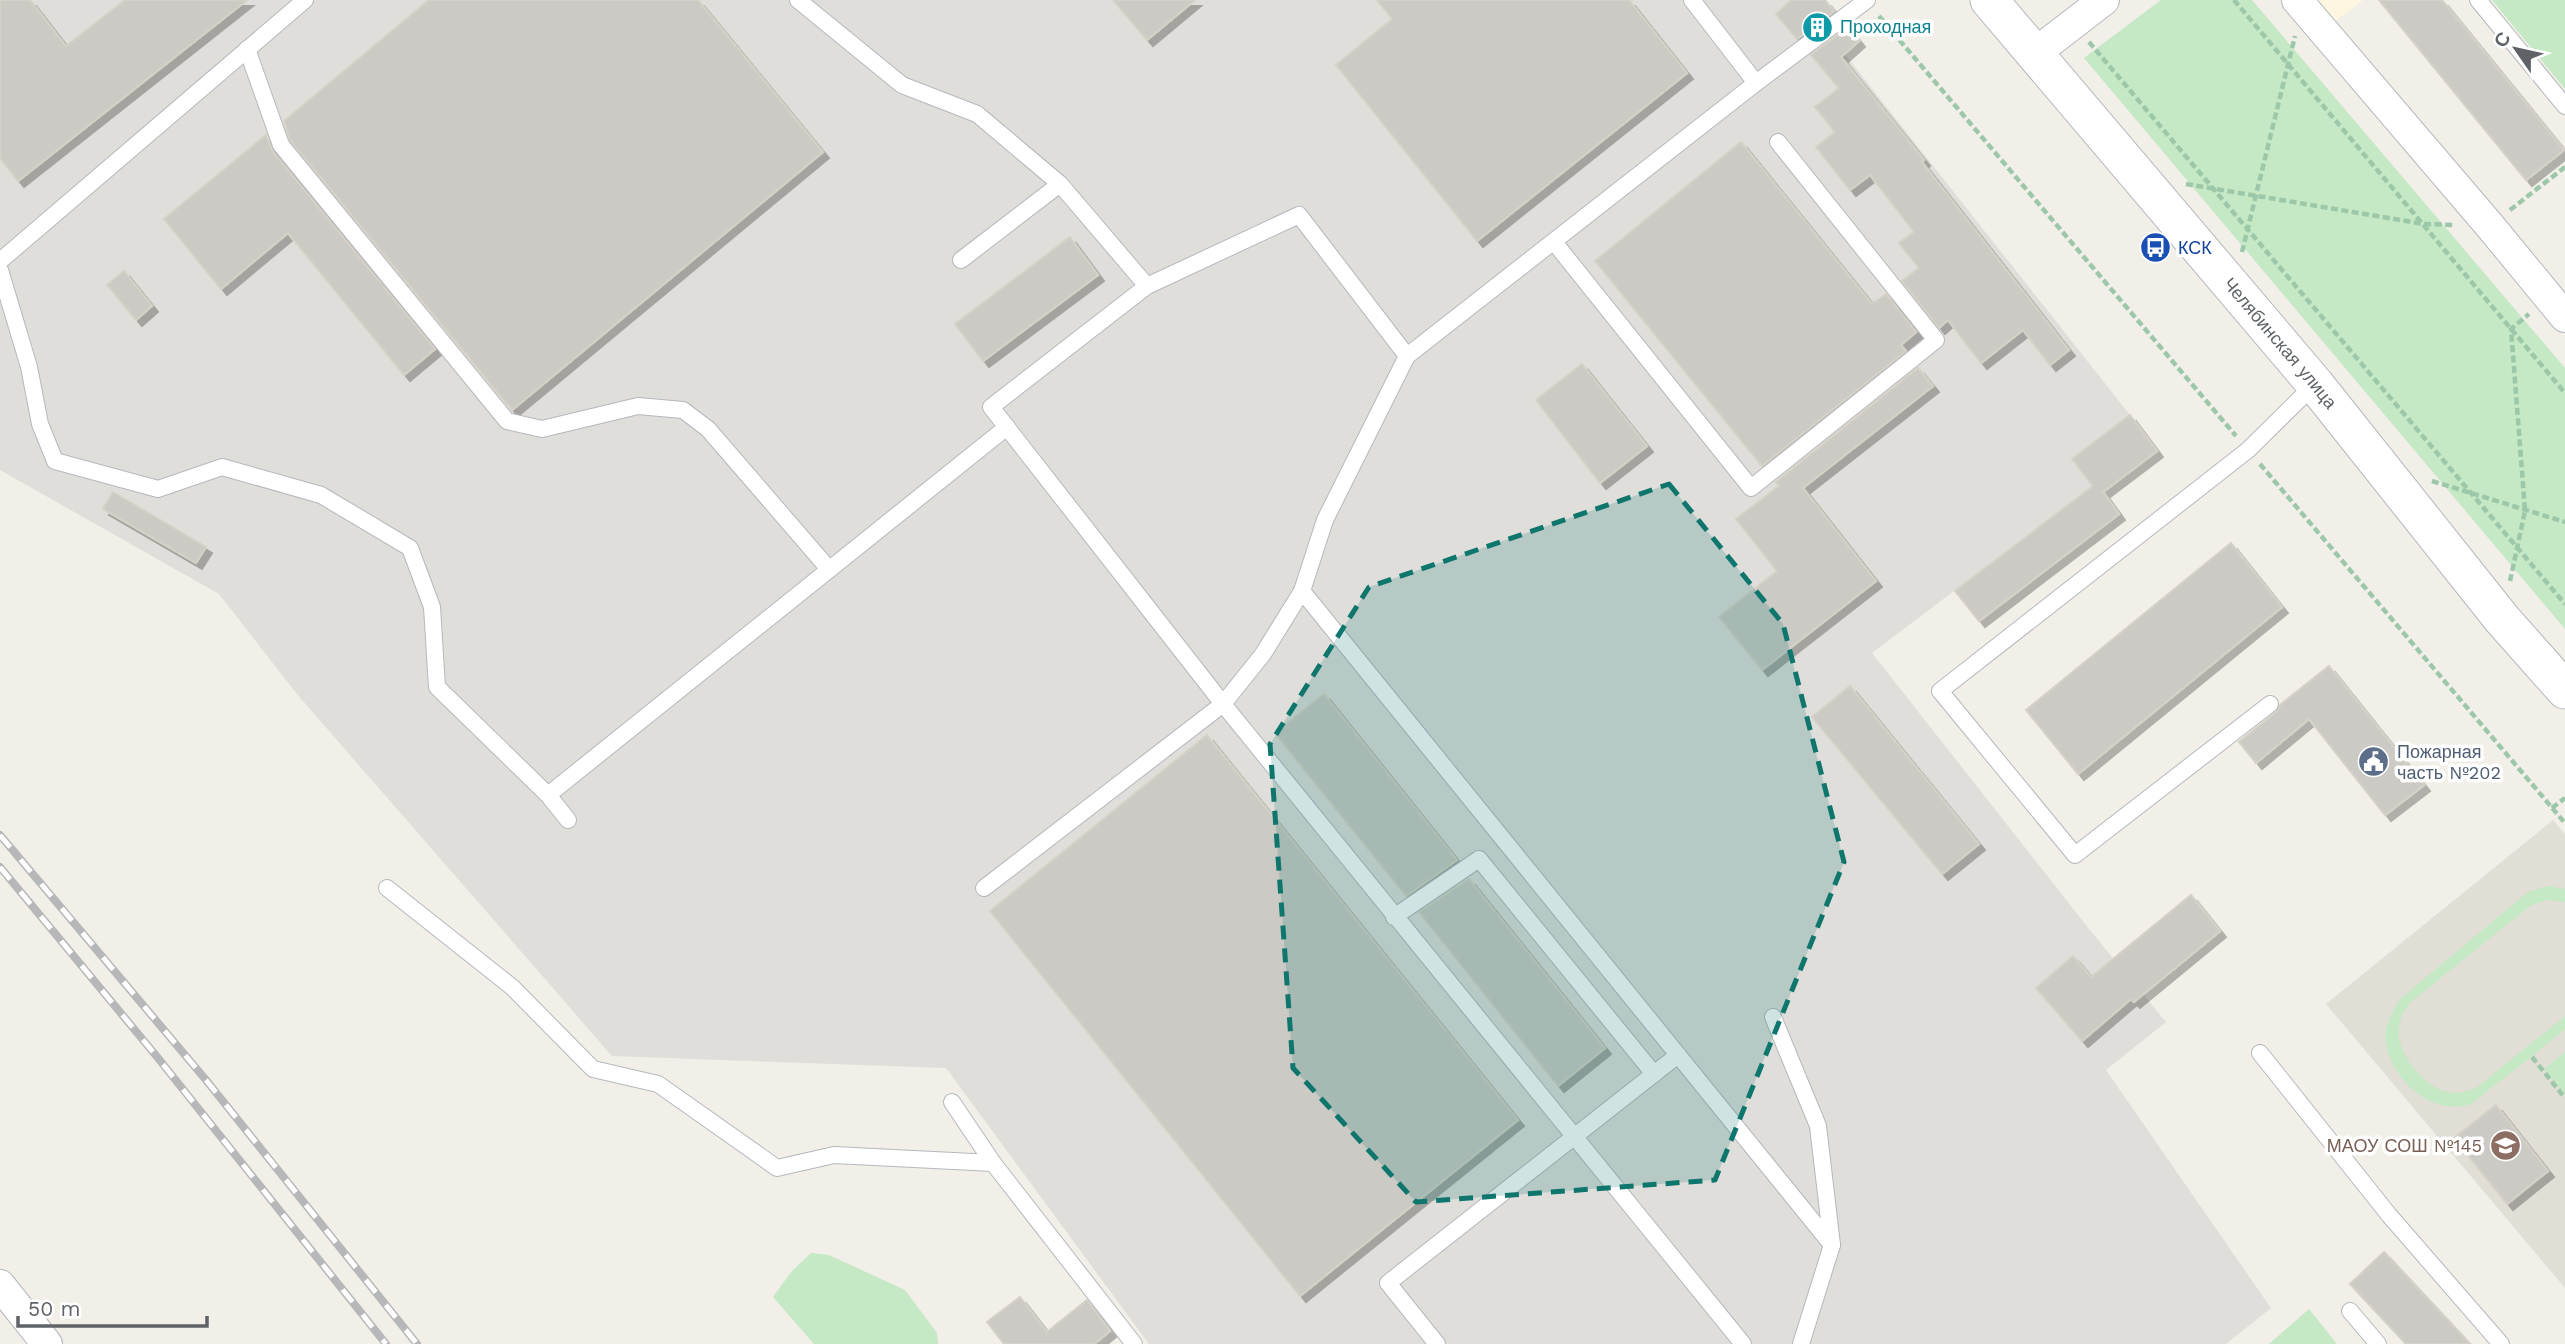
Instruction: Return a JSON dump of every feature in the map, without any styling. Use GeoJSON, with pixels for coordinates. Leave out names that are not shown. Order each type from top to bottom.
{"type":"FeatureCollection","features":[{"type":"Feature","properties":{"kind":"street","name":"Челябинская улица"},"geometry":{"type":"LineString","coordinates":[[1989,0],[2315,384],[2502,619],[2565,690]]}},
{"type":"Feature","properties":{"kind":"street"},"geometry":{"type":"LineString","coordinates":[[2034,54],[2104,0]]}},
{"type":"Feature","properties":{"kind":"street"},"geometry":{"type":"LineString","coordinates":[[2297,0],[2490,226],[2560,300]]}},
{"type":"Feature","properties":{"kind":"street"},"geometry":{"type":"LineString","coordinates":[[0,1285],[47,1344]]}},
{"type":"Feature","properties":{"kind":"lane"},"geometry":{"type":"LineString","coordinates":[[0,261],[305,0]]}},
{"type":"Feature","properties":{"kind":"lane"},"geometry":{"type":"LineString","coordinates":[[798,0],[902,85],[977,114],[1060,184],[1147,286]]}},
{"type":"Feature","properties":{"kind":"lane"},"geometry":{"type":"LineString","coordinates":[[1692,0],[1756,83]]}},
{"type":"Feature","properties":{"kind":"lane"},"geometry":{"type":"LineString","coordinates":[[984,888],[1223,704],[1263,654],[1302,591],[1325,520],[1407,356],[1756,83],[1867,0]]}},
{"type":"Feature","properties":{"kind":"lane"},"geometry":{"type":"LineString","coordinates":[[2007,0],[2034,54]]}},
{"type":"Feature","properties":{"kind":"lane"},"geometry":{"type":"LineString","coordinates":[[2478,0],[2565,106]]}},
{"type":"Feature","properties":{"kind":"lane"},"geometry":{"type":"LineString","coordinates":[[247,49],[282,145],[507,421],[542,429],[638,406],[683,410],[708,429],[828,568]]}},
{"type":"Feature","properties":{"kind":"lane"},"geometry":{"type":"LineString","coordinates":[[1554,242],[1751,488],[1936,340],[1778,142]]}},
{"type":"Feature","properties":{"kind":"lane"},"geometry":{"type":"LineString","coordinates":[[961,260],[1060,184]]}},
{"type":"Feature","properties":{"kind":"lane"},"geometry":{"type":"LineString","coordinates":[[1407,356],[1298,215],[1147,286],[991,407],[1223,704],[1743,1344]]}},
{"type":"Feature","properties":{"kind":"lane"},"geometry":{"type":"LineString","coordinates":[[0,270],[29,367],[40,425],[55,461],[158,489],[222,467],[321,495],[410,548],[432,607],[437,687],[548,795],[568,820]]}},
{"type":"Feature","properties":{"kind":"lane"},"geometry":{"type":"LineString","coordinates":[[2270,704],[2075,855],[1940,691],[2248,450],[2315,384]]}},
{"type":"Feature","properties":{"kind":"lane"},"geometry":{"type":"LineString","coordinates":[[548,795],[1007,427]]}},
{"type":"Feature","properties":{"kind":"lane"},"geometry":{"type":"LineString","coordinates":[[1302,591],[1832,1245]]}},
{"type":"Feature","properties":{"kind":"lane"},"geometry":{"type":"LineString","coordinates":[[1394,917],[1479,859],[1654,1074]]}},
{"type":"Feature","properties":{"kind":"lane"},"geometry":{"type":"LineString","coordinates":[[387,888],[512,987],[593,1069],[658,1084],[777,1168],[834,1155],[993,1163]]}},
{"type":"Feature","properties":{"kind":"lane"},"geometry":{"type":"LineString","coordinates":[[1773,1017],[1818,1126],[1832,1245],[1801,1344]]}},
{"type":"Feature","properties":{"kind":"lane"},"geometry":{"type":"LineString","coordinates":[[2260,1053],[2389,1215],[2501,1344]]}},
{"type":"Feature","properties":{"kind":"lane"},"geometry":{"type":"LineString","coordinates":[[1437,1344],[1388,1283],[1678,1055]]}},
{"type":"Feature","properties":{"kind":"lane"},"geometry":{"type":"LineString","coordinates":[[952,1102],[993,1163],[1134,1344]]}},
{"type":"Feature","properties":{"kind":"lane"},"geometry":{"type":"LineString","coordinates":[[2350,1311],[2378,1344]]}},
{"type":"Feature","properties":{"kind":"path"},"geometry":{"type":"LineString","coordinates":[[1867,0],[2565,823]]}},
{"type":"Feature","properties":{"kind":"path"},"geometry":{"type":"LineString","coordinates":[[2234,0],[2565,393]]}},
{"type":"Feature","properties":{"kind":"path"},"geometry":{"type":"LineString","coordinates":[[2073,23],[2565,604]]}},
{"type":"Feature","properties":{"kind":"path"},"geometry":{"type":"LineString","coordinates":[[2233,287],[2291,47]]}},
{"type":"Feature","properties":{"kind":"path"},"geometry":{"type":"LineString","coordinates":[[2138,173],[2215,191],[2424,224],[2490,226],[2565,167]]}},
{"type":"Feature","properties":{"kind":"path"},"geometry":{"type":"LineString","coordinates":[[2511,329],[2525,510],[2517,548]]}},
{"type":"Feature","properties":{"kind":"path"},"geometry":{"type":"LineString","coordinates":[[2426,479],[2565,523]]}},
{"type":"Feature","properties":{"kind":"path"},"geometry":{"type":"LineString","coordinates":[[2552,808],[2565,798]]}},
{"type":"Feature","properties":{"kind":"path"},"geometry":{"type":"LineString","coordinates":[[2532,1057],[2565,1098]]}},
{"type":"Feature","properties":{"kind":"highlighted area"},"geometry":{"type":"Polygon","coordinates":[[[1669,484],[1783,624],[1844,862],[1715,1180],[1416,1202],[1293,1068],[1270,744],[1369,587],[1669,484]]]}},
{"type":"Feature","properties":{"kind":"shaded area"},"geometry":{"type":"Polygon","coordinates":[[[0,0],[1802,0],[2130,415],[2073,458],[2093,486],[1872,653],[2089,929],[2166,1022],[2106,1070],[2271,1308],[2226,1344],[1149,1344],[946,1068],[612,1056],[296,693],[219,594],[0,470],[0,0]]]}},
{"type":"Feature","properties":{"kind":"shaded area"},"geometry":{"type":"Polygon","coordinates":[[[2316,0],[2363,0],[2333,23],[2316,0]]]}},
{"type":"Feature","properties":{"kind":"shaded area","name":"МАОУ СОШ №145"},"geometry":{"type":"Polygon","coordinates":[[[2553,820],[2565,834],[2565,1288],[2326,1004],[2553,820]]]}},
{"type":"Feature","properties":{"kind":"green space"},"geometry":{"type":"Polygon","coordinates":[[[2161,0],[2252,0],[2565,368],[2565,629],[2084,58],[2161,0]]]}},
{"type":"Feature","properties":{"kind":"green space"},"geometry":{"type":"Polygon","coordinates":[[[2492,0],[2565,0],[2565,89],[2492,0]]]}},
{"type":"Feature","properties":{"kind":"green space"},"geometry":{"type":"Polygon","coordinates":[[[2549,886],[2565,889],[2565,902],[2547,900],[2530,906],[2410,1003],[2400,1021],[2399,1037],[2406,1057],[2427,1082],[2456,1093],[2476,1088],[2565,1016],[2565,1029],[2471,1104],[2454,1107],[2427,1099],[2405,1081],[2390,1057],[2386,1032],[2397,1004],[2528,892],[2549,886]]]}},
{"type":"Feature","properties":{"kind":"green space"},"geometry":{"type":"Polygon","coordinates":[[[2565,1052],[2565,1094],[2544,1069],[2565,1052]]]}},
{"type":"Feature","properties":{"kind":"green space"},"geometry":{"type":"Polygon","coordinates":[[[811,1253],[829,1255],[905,1290],[937,1333],[938,1344],[814,1344],[773,1297],[792,1271],[811,1253]]]}},
{"type":"Feature","properties":{"kind":"green space"},"geometry":{"type":"Polygon","coordinates":[[[2309,1309],[2337,1344],[2269,1344],[2309,1309]]]}},
{"type":"Feature","properties":{"kind":"building"},"geometry":{"type":"Polygon","coordinates":[[[0,0],[30,0],[66,46],[125,0],[247,0],[18,181],[0,158],[0,0]]]}},
{"type":"Feature","properties":{"kind":"building"},"geometry":{"type":"Polygon","coordinates":[[[429,0],[698,0],[823,152],[512,410],[290,140],[284,121],[429,0]]]}},
{"type":"Feature","properties":{"kind":"building"},"geometry":{"type":"Polygon","coordinates":[[[1113,0],[1195,0],[1147,40],[1113,0]]]}},
{"type":"Feature","properties":{"kind":"building"},"geometry":{"type":"Polygon","coordinates":[[[1377,0],[1629,0],[1687,73],[1477,241],[1336,65],[1392,19],[1377,0]]]}},
{"type":"Feature","properties":{"kind":"building"},"geometry":{"type":"Polygon","coordinates":[[[1791,0],[1825,0],[1834,11],[1797,39],[1776,14],[1791,0]]]}},
{"type":"Feature","properties":{"kind":"building"},"geometry":{"type":"Polygon","coordinates":[[[2379,0],[2442,0],[2564,150],[2526,180],[2379,0]]]}},
{"type":"Feature","properties":{"kind":"building"},"geometry":{"type":"Polygon","coordinates":[[[1848,27],[1859,41],[1841,57],[1924,160],[1922,162],[2069,350],[2050,365],[2023,330],[1981,363],[1948,320],[1939,328],[1902,281],[1919,268],[1899,243],[1914,232],[1870,175],[1850,190],[1816,147],[1835,132],[1815,107],[1839,88],[1811,55],[1848,27]]]}},
{"type":"Feature","properties":{"kind":"building"},"geometry":{"type":"Polygon","coordinates":[[[266,135],[273,152],[435,349],[404,375],[288,233],[221,289],[164,219],[266,135]]]}},
{"type":"Feature","properties":{"kind":"building"},"geometry":{"type":"Polygon","coordinates":[[[1741,142],[1872,304],[1886,294],[1916,332],[1901,345],[1906,351],[1762,466],[1595,261],[1741,142]]]}},
{"type":"Feature","properties":{"kind":"building"},"geometry":{"type":"Polygon","coordinates":[[[1070,237],[1098,275],[983,361],[955,324],[1070,237]]]}},
{"type":"Feature","properties":{"kind":"building"},"geometry":{"type":"Polygon","coordinates":[[[124,271],[152,306],[136,320],[107,285],[124,271]]]}},
{"type":"Feature","properties":{"kind":"building"},"geometry":{"type":"Polygon","coordinates":[[[1582,364],[1647,446],[1600,483],[1536,400],[1582,364]]]}},
{"type":"Feature","properties":{"kind":"building"},"geometry":{"type":"Polygon","coordinates":[[[1918,368],[1933,386],[1803,488],[1876,581],[1762,670],[1719,617],[1777,571],[1736,519],[1779,486],[1776,482],[1918,368]]]}},
{"type":"Feature","properties":{"kind":"building"},"geometry":{"type":"Polygon","coordinates":[[[2130,415],[2157,451],[2103,492],[2119,514],[1979,621],[1955,591],[2093,486],[2072,459],[2130,415]]]}},
{"type":"Feature","properties":{"kind":"building"},"geometry":{"type":"Polygon","coordinates":[[[113,492],[206,547],[196,563],[103,509],[113,492]]]}},
{"type":"Feature","properties":{"kind":"building"},"geometry":{"type":"Polygon","coordinates":[[[2231,543],[2282,607],[2078,774],[2026,710],[2231,543]]]}},
{"type":"Feature","properties":{"kind":"building"},"geometry":{"type":"Polygon","coordinates":[[[2329,666],[2424,785],[2385,815],[2309,719],[2256,763],[2239,742],[2329,666]]]}},
{"type":"Feature","properties":{"kind":"building"},"geometry":{"type":"Polygon","coordinates":[[[1850,686],[1979,844],[1942,874],[1812,717],[1850,686]]]}},
{"type":"Feature","properties":{"kind":"building"},"geometry":{"type":"Polygon","coordinates":[[[1324,694],[1457,860],[1406,896],[1275,733],[1324,694]]]}},
{"type":"Feature","properties":{"kind":"building"},"geometry":{"type":"Polygon","coordinates":[[[1207,735],[1518,1120],[1300,1296],[990,911],[1207,735]]]}},
{"type":"Feature","properties":{"kind":"building"},"geometry":{"type":"Polygon","coordinates":[[[1469,879],[1605,1048],[1558,1086],[1419,912],[1469,879]]]}},
{"type":"Feature","properties":{"kind":"building"},"geometry":{"type":"Polygon","coordinates":[[[2191,895],[2220,931],[2134,1002],[2131,999],[2082,1041],[2036,988],[2073,956],[2091,977],[2191,895]]]}},
{"type":"Feature","properties":{"kind":"building"},"geometry":{"type":"Polygon","coordinates":[[[2496,1105],[2548,1171],[2507,1204],[2454,1138],[2496,1105]]]}},
{"type":"Feature","properties":{"kind":"building"},"geometry":{"type":"Polygon","coordinates":[[[2384,1252],[2470,1344],[2406,1344],[2350,1284],[2384,1252]]]}},
{"type":"Feature","properties":{"kind":"building"},"geometry":{"type":"Polygon","coordinates":[[[1020,1297],[1047,1332],[1087,1300],[1110,1331],[1094,1344],[1004,1344],[987,1322],[1020,1297]]]}},
{"type":"Feature","properties":{"kind":"railway"},"geometry":{"type":"LineString","coordinates":[[0,835],[206,1080],[417,1344]]}},
{"type":"Feature","properties":{"kind":"railway"},"geometry":{"type":"LineString","coordinates":[[0,867],[158,1058],[386,1344]]}},
{"type":"Feature","properties":{"kind":"place","name":"Проходная"},"geometry":{"type":"Point","coordinates":[1817,27]}},
{"type":"Feature","properties":{"kind":"place","name":"КСК"},"geometry":{"type":"Point","coordinates":[2155,248]}},
{"type":"Feature","properties":{"kind":"place","name":"Пожарная часть №202"},"geometry":{"type":"Point","coordinates":[2374,762]}},
{"type":"Feature","properties":{"kind":"place","name":"МАОУ СОШ №145"},"geometry":{"type":"Point","coordinates":[2505,1146]}}]}
